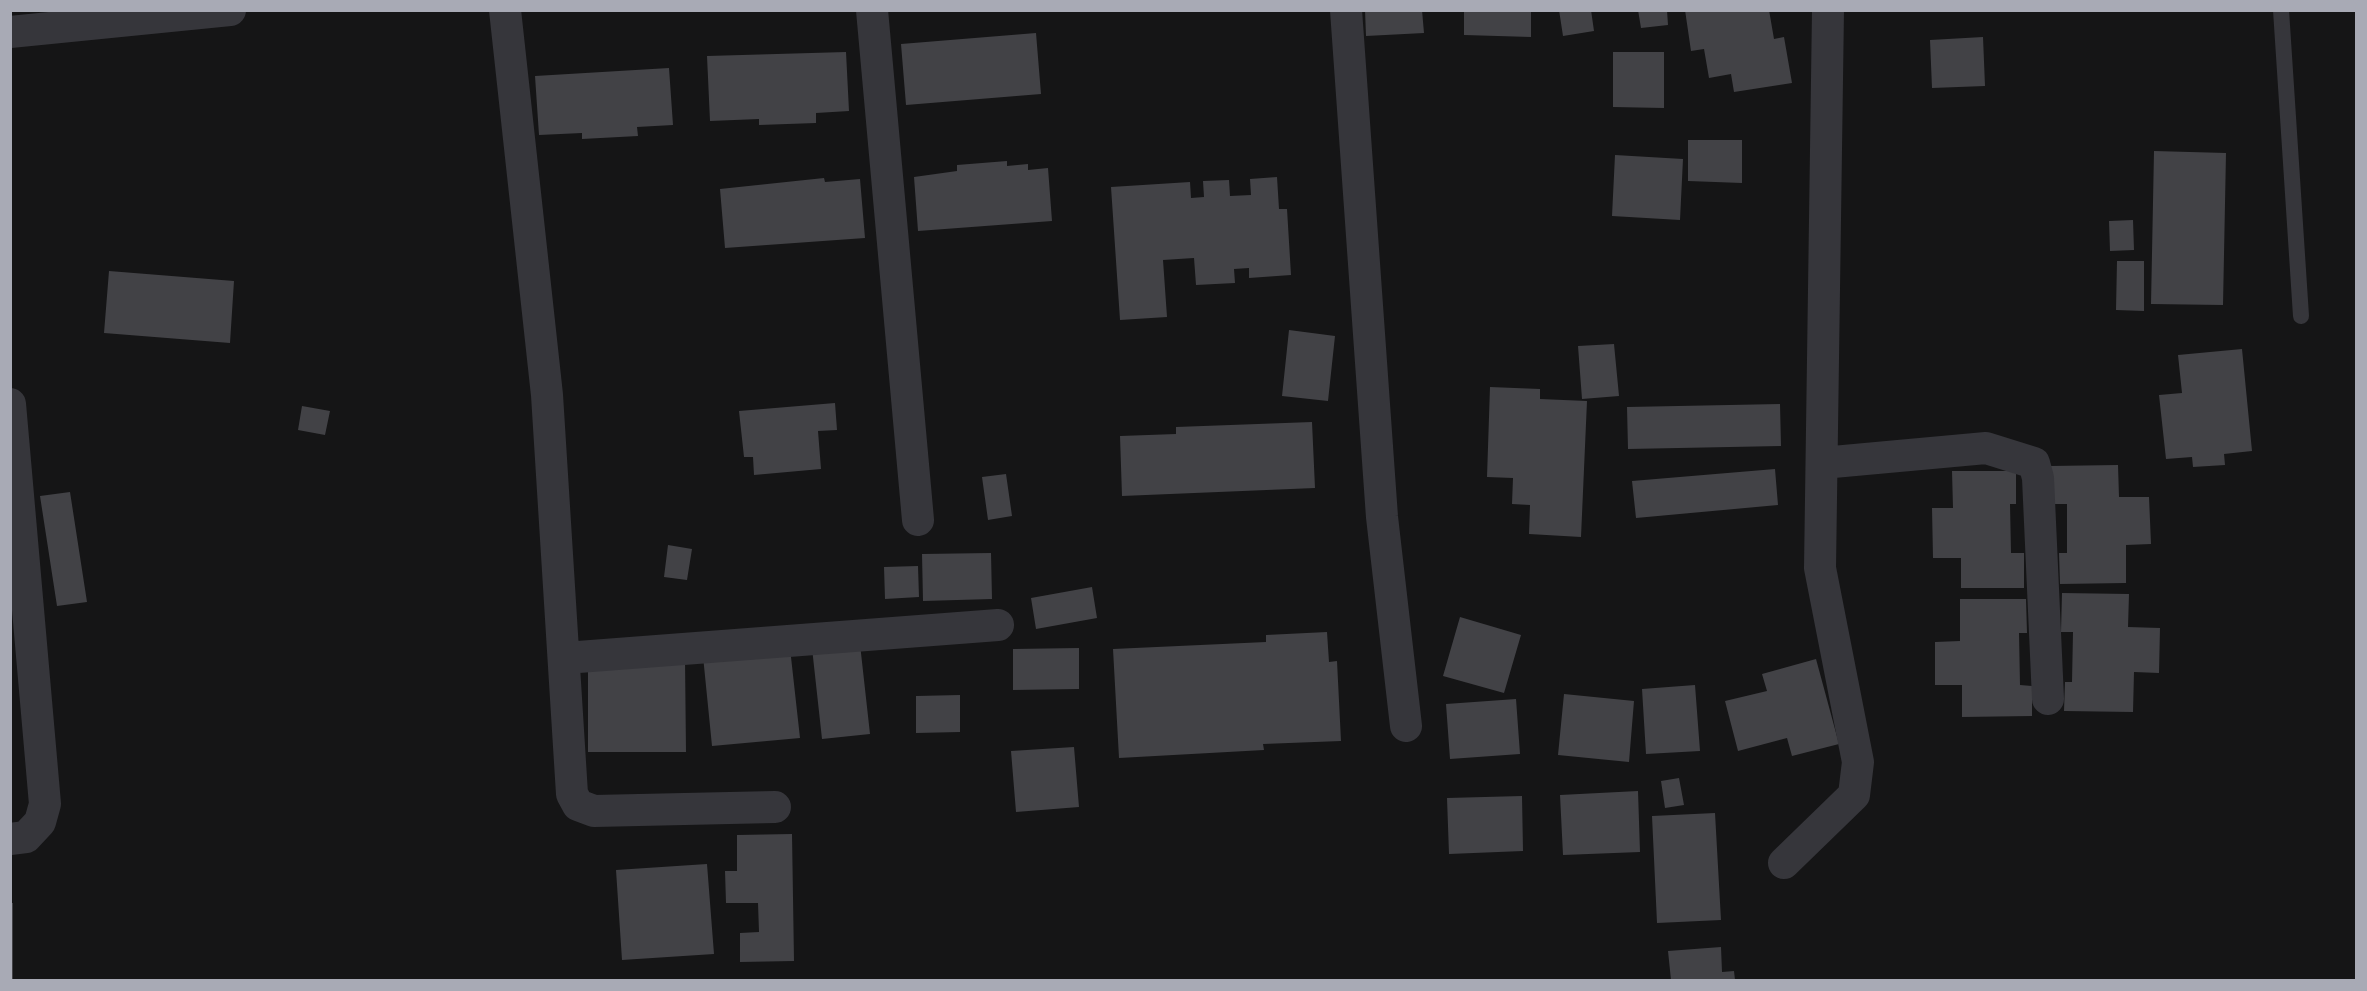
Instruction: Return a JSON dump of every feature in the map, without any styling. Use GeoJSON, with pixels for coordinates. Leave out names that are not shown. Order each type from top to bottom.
{"type":"FeatureCollection","features":[{"type":"Feature","properties":{"kind":"street"},"geometry":{"type":"LineString","coordinates":[[16,24],[230,10]]}},
{"type":"Feature","properties":{"kind":"street"},"geometry":{"type":"LineString","coordinates":[[505,10],[547,395],[572,795],[578,806],[594,811],[775,807]]}},
{"type":"Feature","properties":{"kind":"street"},"geometry":{"type":"LineString","coordinates":[[872,10],[918,520]]}},
{"type":"Feature","properties":{"kind":"street"},"geometry":{"type":"LineString","coordinates":[[1346,10],[1382,517],[1406,726]]}},
{"type":"Feature","properties":{"kind":"street"},"geometry":{"type":"LineString","coordinates":[[1784,863],[1854,795],[1858,762],[1820,568],[1828,10]]}},
{"type":"Feature","properties":{"kind":"street"},"geometry":{"type":"LineString","coordinates":[[10,404],[45,804],[40,822],[26,837],[10,839]]}},
{"type":"Feature","properties":{"kind":"street"},"geometry":{"type":"LineString","coordinates":[[1822,463],[1986,448],[2034,463],[2038,478],[2048,699]]}},
{"type":"Feature","properties":{"kind":"street"},"geometry":{"type":"LineString","coordinates":[[565,658],[998,625]]}},
{"type":"Feature","properties":{"kind":"lane"},"geometry":{"type":"LineString","coordinates":[[2281,10],[2301,316]]}},
{"type":"Feature","properties":{"kind":"building"},"geometry":{"type":"Polygon","coordinates":[[[1365,10],[1422,10],[1424,33],[1366,36],[1365,10]]]}},
{"type":"Feature","properties":{"kind":"building"},"geometry":{"type":"Polygon","coordinates":[[[1464,10],[1531,10],[1531,37],[1464,35],[1464,10]]]}},
{"type":"Feature","properties":{"kind":"building"},"geometry":{"type":"Polygon","coordinates":[[[1559,10],[1591,10],[1594,31],[1563,36],[1559,10]]]}},
{"type":"Feature","properties":{"kind":"building"},"geometry":{"type":"Polygon","coordinates":[[[1638,10],[1667,10],[1668,25],[1641,28],[1638,10]]]}},
{"type":"Feature","properties":{"kind":"building"},"geometry":{"type":"Polygon","coordinates":[[[1685,10],[1769,10],[1774,39],[1784,37],[1792,83],[1734,92],[1731,74],[1709,78],[1704,49],[1691,51],[1685,10]]]}},
{"type":"Feature","properties":{"kind":"building"},"geometry":{"type":"Polygon","coordinates":[[[1036,33],[1041,94],[906,105],[901,44],[1036,33]]]}},
{"type":"Feature","properties":{"kind":"building"},"geometry":{"type":"Polygon","coordinates":[[[1983,37],[1985,86],[1932,88],[1930,40],[1983,37]]]}},
{"type":"Feature","properties":{"kind":"building"},"geometry":{"type":"Polygon","coordinates":[[[846,52],[849,111],[816,113],[816,123],[759,125],[759,119],[710,121],[707,56],[846,52]]]}},
{"type":"Feature","properties":{"kind":"building"},"geometry":{"type":"Polygon","coordinates":[[[1613,52],[1664,52],[1664,108],[1613,107],[1613,52]]]}},
{"type":"Feature","properties":{"kind":"building"},"geometry":{"type":"Polygon","coordinates":[[[669,68],[673,125],[637,127],[638,136],[582,139],[582,133],[539,135],[535,76],[669,68]]]}},
{"type":"Feature","properties":{"kind":"building"},"geometry":{"type":"Polygon","coordinates":[[[1688,140],[1742,140],[1742,183],[1688,181],[1688,140]]]}},
{"type":"Feature","properties":{"kind":"building"},"geometry":{"type":"Polygon","coordinates":[[[2154,151],[2226,153],[2223,305],[2151,304],[2154,151]]]}},
{"type":"Feature","properties":{"kind":"building"},"geometry":{"type":"Polygon","coordinates":[[[1615,155],[1683,159],[1680,220],[1612,216],[1615,155]]]}},
{"type":"Feature","properties":{"kind":"building"},"geometry":{"type":"Polygon","coordinates":[[[1007,161],[1007,166],[1028,164],[1028,170],[1048,168],[1052,221],[918,231],[914,177],[957,171],[957,165],[1007,161]]]}},
{"type":"Feature","properties":{"kind":"building"},"geometry":{"type":"Polygon","coordinates":[[[1277,177],[1279,209],[1287,209],[1291,275],[1249,278],[1249,268],[1234,269],[1235,283],[1196,285],[1194,258],[1163,260],[1167,317],[1120,320],[1111,187],[1190,182],[1191,198],[1204,197],[1203,181],[1229,180],[1230,196],[1251,195],[1250,179],[1277,177]]]}},
{"type":"Feature","properties":{"kind":"building"},"geometry":{"type":"Polygon","coordinates":[[[824,178],[825,182],[860,179],[865,238],[725,248],[720,189],[824,178]]]}},
{"type":"Feature","properties":{"kind":"building"},"geometry":{"type":"Polygon","coordinates":[[[2133,220],[2134,250],[2110,251],[2109,221],[2133,220]]]}},
{"type":"Feature","properties":{"kind":"building"},"geometry":{"type":"Polygon","coordinates":[[[2117,261],[2144,261],[2144,311],[2116,310],[2117,261]]]}},
{"type":"Feature","properties":{"kind":"building"},"geometry":{"type":"Polygon","coordinates":[[[109,271],[234,281],[230,343],[104,333],[109,271]]]}},
{"type":"Feature","properties":{"kind":"building"},"geometry":{"type":"Polygon","coordinates":[[[1289,330],[1335,336],[1328,401],[1282,396],[1289,330]]]}},
{"type":"Feature","properties":{"kind":"building"},"geometry":{"type":"Polygon","coordinates":[[[1614,344],[1619,396],[1582,399],[1578,346],[1614,344]]]}},
{"type":"Feature","properties":{"kind":"building"},"geometry":{"type":"Polygon","coordinates":[[[2242,349],[2252,451],[2224,454],[2225,465],[2193,467],[2192,457],[2166,459],[2159,395],[2182,393],[2178,355],[2242,349]]]}},
{"type":"Feature","properties":{"kind":"building"},"geometry":{"type":"Polygon","coordinates":[[[1490,387],[1540,389],[1540,399],[1587,401],[1581,537],[1529,534],[1530,505],[1512,504],[1513,478],[1487,477],[1490,387]]]}},
{"type":"Feature","properties":{"kind":"building"},"geometry":{"type":"Polygon","coordinates":[[[835,403],[837,430],[818,431],[821,469],[754,475],[753,457],[744,457],[739,411],[835,403]]]}},
{"type":"Feature","properties":{"kind":"building"},"geometry":{"type":"Polygon","coordinates":[[[1780,404],[1781,446],[1628,449],[1627,407],[1780,404]]]}},
{"type":"Feature","properties":{"kind":"building"},"geometry":{"type":"Polygon","coordinates":[[[302,406],[330,411],[325,435],[298,430],[302,406]]]}},
{"type":"Feature","properties":{"kind":"building"},"geometry":{"type":"Polygon","coordinates":[[[1312,422],[1315,488],[1122,496],[1120,436],[1176,434],[1176,427],[1312,422]]]}},
{"type":"Feature","properties":{"kind":"building"},"geometry":{"type":"Polygon","coordinates":[[[2118,465],[2119,497],[2149,497],[2151,544],[2126,545],[2126,583],[2060,584],[2059,553],[2067,553],[2067,504],[2052,504],[2050,466],[2118,465]]]}},
{"type":"Feature","properties":{"kind":"building"},"geometry":{"type":"Polygon","coordinates":[[[1775,469],[1778,505],[1636,518],[1632,481],[1775,469]]]}},
{"type":"Feature","properties":{"kind":"building"},"geometry":{"type":"Polygon","coordinates":[[[1952,471],[2016,471],[2016,504],[2010,504],[2011,553],[2024,553],[2024,588],[1961,588],[1961,558],[1933,558],[1932,508],[1953,508],[1952,471]]]}},
{"type":"Feature","properties":{"kind":"building"},"geometry":{"type":"Polygon","coordinates":[[[1006,474],[1012,516],[988,520],[982,477],[1006,474]]]}},
{"type":"Feature","properties":{"kind":"building"},"geometry":{"type":"Polygon","coordinates":[[[70,492],[87,602],[57,606],[40,496],[70,492]]]}},
{"type":"Feature","properties":{"kind":"building"},"geometry":{"type":"Polygon","coordinates":[[[668,545],[692,549],[687,580],[664,577],[668,545]]]}},
{"type":"Feature","properties":{"kind":"building"},"geometry":{"type":"Polygon","coordinates":[[[991,553],[992,599],[923,601],[922,554],[991,553]]]}},
{"type":"Feature","properties":{"kind":"building"},"geometry":{"type":"Polygon","coordinates":[[[918,566],[919,597],[885,599],[884,567],[918,566]]]}},
{"type":"Feature","properties":{"kind":"building"},"geometry":{"type":"Polygon","coordinates":[[[1092,587],[1097,618],[1036,629],[1031,598],[1092,587]]]}},
{"type":"Feature","properties":{"kind":"building"},"geometry":{"type":"Polygon","coordinates":[[[2062,593],[2129,594],[2128,627],[2160,628],[2159,673],[2134,672],[2133,712],[2064,711],[2065,682],[2072,682],[2073,632],[2061,632],[2062,593]]]}},
{"type":"Feature","properties":{"kind":"building"},"geometry":{"type":"Polygon","coordinates":[[[1960,599],[2026,599],[2027,633],[2019,633],[2020,685],[2032,686],[2032,716],[1962,717],[1962,685],[1935,685],[1935,642],[1960,641],[1960,599]]]}},
{"type":"Feature","properties":{"kind":"building"},"geometry":{"type":"Polygon","coordinates":[[[1460,617],[1521,635],[1504,693],[1443,676],[1460,617]]]}},
{"type":"Feature","properties":{"kind":"building"},"geometry":{"type":"Polygon","coordinates":[[[1327,632],[1329,662],[1337,661],[1341,741],[1263,744],[1264,750],[1119,758],[1113,649],[1266,642],[1266,635],[1327,632]]]}},
{"type":"Feature","properties":{"kind":"building"},"geometry":{"type":"Polygon","coordinates":[[[860,644],[870,734],[822,739],[812,648],[860,644]]]}},
{"type":"Feature","properties":{"kind":"building"},"geometry":{"type":"Polygon","coordinates":[[[790,648],[800,738],[712,746],[703,656],[790,648]]]}},
{"type":"Feature","properties":{"kind":"building"},"geometry":{"type":"Polygon","coordinates":[[[1079,648],[1079,689],[1013,690],[1013,649],[1079,648]]]}},
{"type":"Feature","properties":{"kind":"building"},"geometry":{"type":"Polygon","coordinates":[[[588,659],[685,659],[686,752],[588,752],[588,659]]]}},
{"type":"Feature","properties":{"kind":"building"},"geometry":{"type":"Polygon","coordinates":[[[1816,659],[1839,744],[1792,756],[1787,738],[1738,751],[1725,701],[1767,691],[1762,674],[1816,659]]]}},
{"type":"Feature","properties":{"kind":"building"},"geometry":{"type":"Polygon","coordinates":[[[1695,685],[1700,751],[1646,754],[1642,689],[1695,685]]]}},
{"type":"Feature","properties":{"kind":"building"},"geometry":{"type":"Polygon","coordinates":[[[1564,694],[1634,701],[1629,762],[1558,755],[1564,694]]]}},
{"type":"Feature","properties":{"kind":"building"},"geometry":{"type":"Polygon","coordinates":[[[960,695],[960,732],[916,733],[916,696],[960,695]]]}},
{"type":"Feature","properties":{"kind":"building"},"geometry":{"type":"Polygon","coordinates":[[[1516,699],[1520,754],[1450,759],[1446,704],[1516,699]]]}},
{"type":"Feature","properties":{"kind":"building"},"geometry":{"type":"Polygon","coordinates":[[[1074,747],[1079,807],[1016,812],[1011,751],[1074,747]]]}},
{"type":"Feature","properties":{"kind":"building"},"geometry":{"type":"Polygon","coordinates":[[[1679,778],[1684,805],[1665,808],[1661,781],[1679,778]]]}},
{"type":"Feature","properties":{"kind":"building"},"geometry":{"type":"Polygon","coordinates":[[[1638,791],[1640,852],[1563,855],[1560,795],[1638,791]]]}},
{"type":"Feature","properties":{"kind":"building"},"geometry":{"type":"Polygon","coordinates":[[[1522,796],[1523,851],[1449,854],[1447,798],[1522,796]]]}},
{"type":"Feature","properties":{"kind":"building"},"geometry":{"type":"Polygon","coordinates":[[[1715,813],[1721,920],[1657,923],[1652,816],[1715,813]]]}},
{"type":"Feature","properties":{"kind":"building"},"geometry":{"type":"Polygon","coordinates":[[[792,834],[794,961],[740,962],[740,933],[759,932],[758,903],[726,903],[725,871],[737,871],[737,835],[792,834]]]}},
{"type":"Feature","properties":{"kind":"building"},"geometry":{"type":"Polygon","coordinates":[[[707,864],[714,954],[622,960],[616,870],[707,864]]]}},
{"type":"Feature","properties":{"kind":"building"},"geometry":{"type":"Polygon","coordinates":[[[10,903],[13,903],[13,980],[10,980],[10,903]]]}},
{"type":"Feature","properties":{"kind":"building"},"geometry":{"type":"Polygon","coordinates":[[[1721,947],[1722,972],[1734,971],[1735,980],[1671,980],[1668,951],[1721,947]]]}}]}
